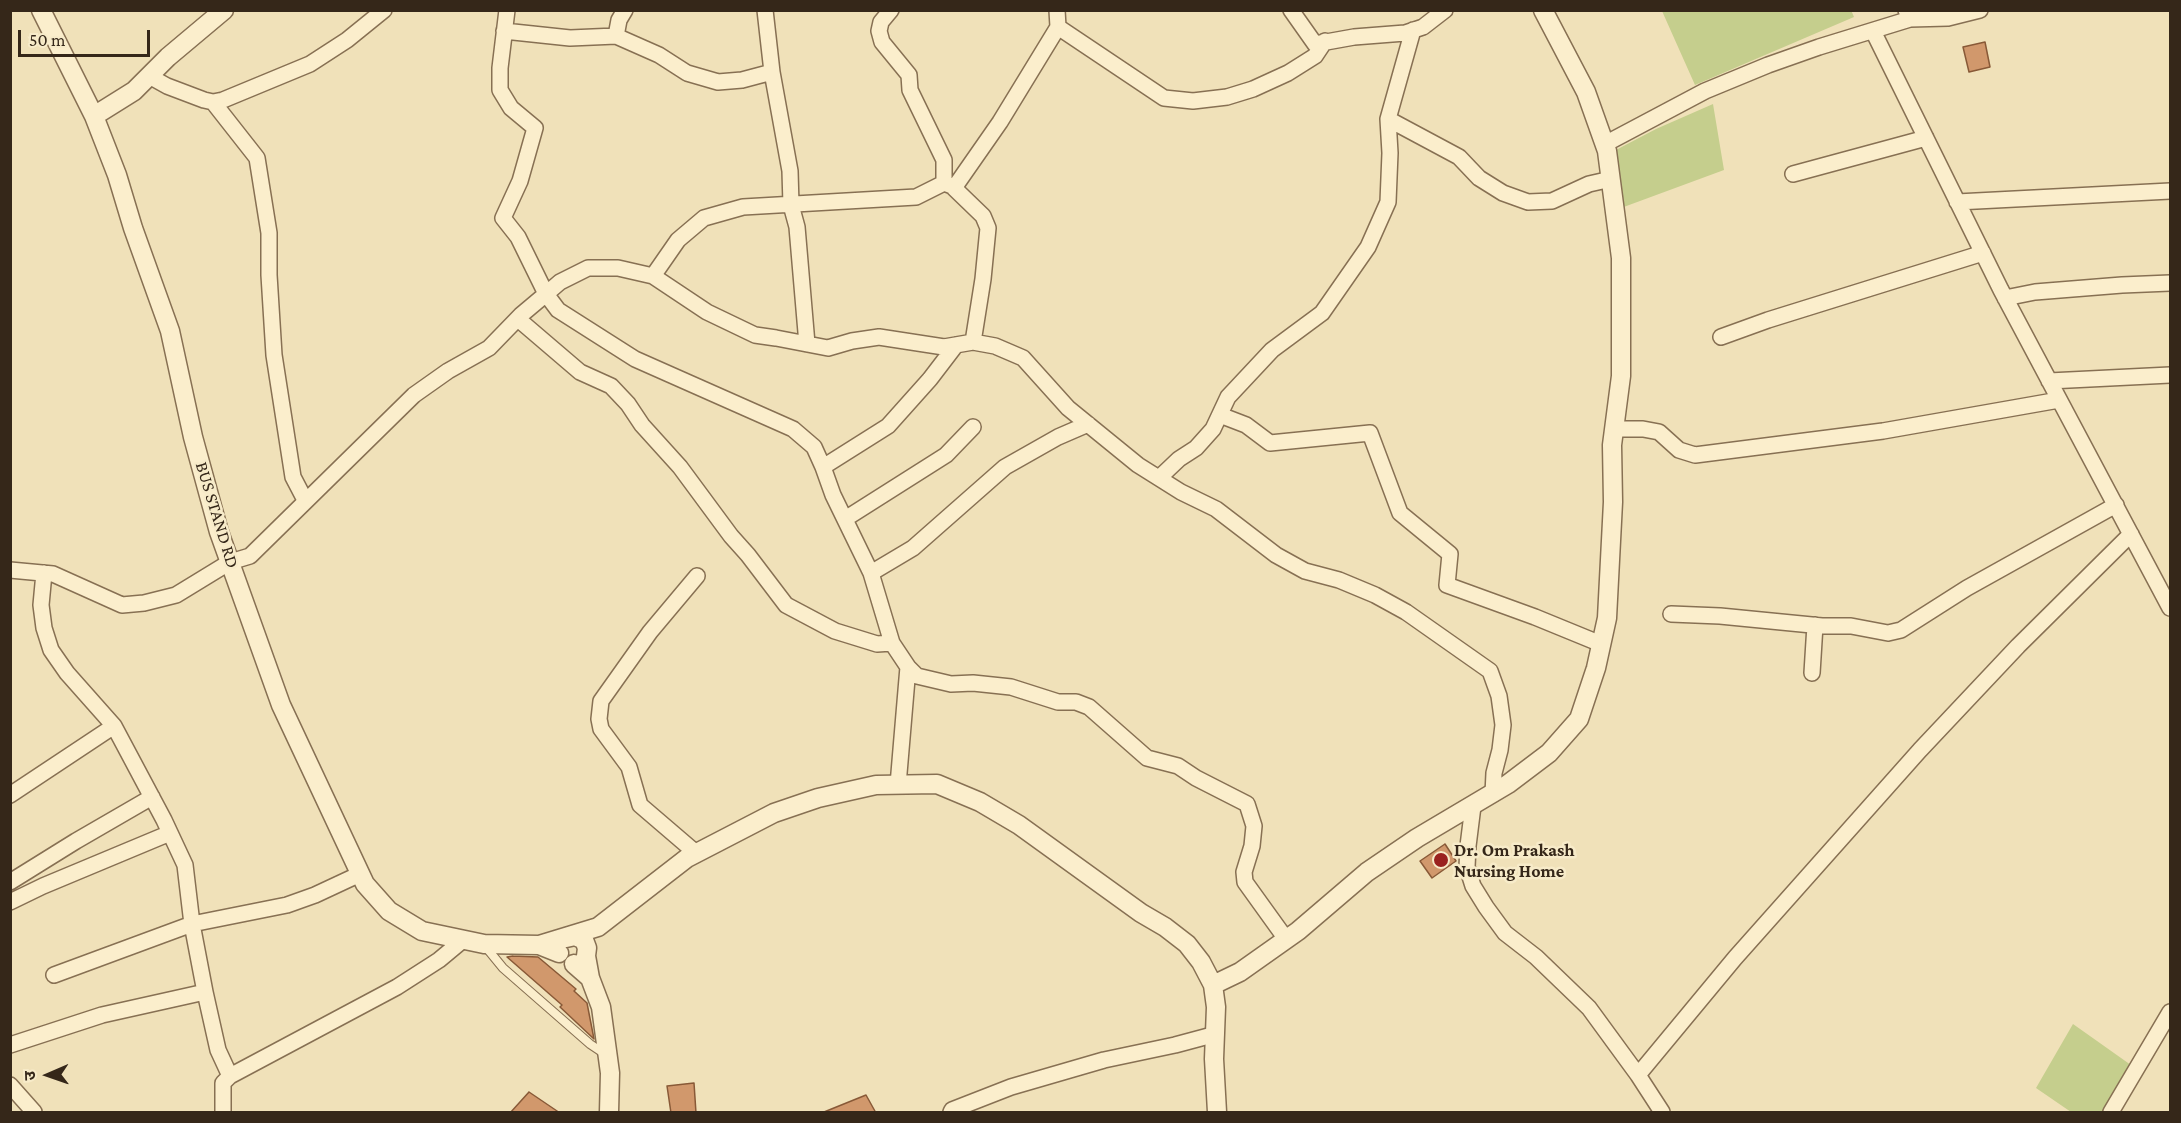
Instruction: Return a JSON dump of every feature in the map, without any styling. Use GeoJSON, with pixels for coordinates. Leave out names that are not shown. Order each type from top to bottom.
{"type":"FeatureCollection","features":[{"type":"Feature","properties":{"kind":"street","name":"BUS STAND RD"},"geometry":{"type":"LineString","coordinates":[[41,10],[94,116],[117,175],[133,228],[170,331],[193,437],[219,532],[281,705],[365,884],[389,911],[422,931],[484,944],[539,945]]}},
{"type":"Feature","properties":{"kind":"street"},"geometry":{"type":"LineString","coordinates":[[94,116],[134,91],[224,10]]}},
{"type":"Feature","properties":{"kind":"street"},"geometry":{"type":"LineString","coordinates":[[213,102],[231,97],[310,64],[348,40],[384,10]]}},
{"type":"Feature","properties":{"kind":"street"},"geometry":{"type":"LineString","coordinates":[[507,10],[500,68],[500,90],[511,108],[535,128],[520,181],[503,218],[518,237],[546,294],[558,310],[635,359],[793,429],[814,447],[833,495],[871,573],[892,643],[917,676],[951,684],[1011,687],[1058,702],[1076,702],[1089,707],[1147,758],[1178,766],[1247,804],[1254,826],[1252,846],[1244,872],[1245,882],[1287,939]]}},
{"type":"Feature","properties":{"kind":"street"},"geometry":{"type":"LineString","coordinates":[[616,36],[619,20],[625,10]]}},
{"type":"Feature","properties":{"kind":"street"},"geometry":{"type":"LineString","coordinates":[[765,10],[772,72],[790,171],[791,205],[797,227],[807,344]]}},
{"type":"Feature","properties":{"kind":"street"},"geometry":{"type":"LineString","coordinates":[[891,10],[881,22],[879,31],[889,53],[909,75],[910,90],[944,160],[949,185],[983,216],[987,228],[983,279],[973,342]]}},
{"type":"Feature","properties":{"kind":"street"},"geometry":{"type":"LineString","coordinates":[[653,276],[678,240],[704,218],[743,207],[916,197],[949,185],[1023,86],[1058,27],[1057,10]]}},
{"type":"Feature","properties":{"kind":"street"},"geometry":{"type":"LineString","coordinates":[[1292,10],[1315,44],[1406,33],[1423,27],[1445,10]]}},
{"type":"Feature","properties":{"kind":"street"},"geometry":{"type":"LineString","coordinates":[[1213,985],[1239,972],[1287,939],[1367,872],[1417,838],[1493,794],[1549,753],[1579,719],[1596,668],[1607,618],[1614,502],[1612,445],[1621,376],[1621,258],[1605,144],[1586,92],[1543,10]]}},
{"type":"Feature","properties":{"kind":"street"},"geometry":{"type":"LineString","coordinates":[[1605,144],[1705,91],[1801,53],[1873,31],[1908,15],[1948,18],[1980,10]]}},
{"type":"Feature","properties":{"kind":"street"},"geometry":{"type":"LineString","coordinates":[[1058,27],[1164,98],[1193,100],[1227,97],[1288,73],[1315,56],[1325,41]]}},
{"type":"Feature","properties":{"kind":"street"},"geometry":{"type":"LineString","coordinates":[[1159,478],[1179,459],[1196,448],[1214,429],[1228,397],[1272,350],[1322,313],[1368,247],[1388,202],[1390,153],[1388,119],[1413,30]]}},
{"type":"Feature","properties":{"kind":"street"},"geometry":{"type":"LineString","coordinates":[[504,31],[570,38],[616,36],[659,56],[687,73],[718,82],[742,80],[772,72]]}},
{"type":"Feature","properties":{"kind":"street"},"geometry":{"type":"LineString","coordinates":[[1873,31],[2005,298],[2170,608]]}},
{"type":"Feature","properties":{"kind":"street"},"geometry":{"type":"LineString","coordinates":[[149,76],[167,86],[213,102],[257,158],[269,233],[269,275],[277,378],[293,477],[305,500]]}},
{"type":"Feature","properties":{"kind":"street"},"geometry":{"type":"LineString","coordinates":[[1388,119],[1459,157],[1479,178],[1503,193],[1528,202],[1552,201],[1589,184],[1611,180]]}},
{"type":"Feature","properties":{"kind":"street"},"geometry":{"type":"LineString","coordinates":[[1793,174],[1926,138]]}},
{"type":"Feature","properties":{"kind":"street"},"geometry":{"type":"LineString","coordinates":[[1957,202],[2170,191]]}},
{"type":"Feature","properties":{"kind":"street"},"geometry":{"type":"LineString","coordinates":[[1721,337],[1768,320],[1983,253]]}},
{"type":"Feature","properties":{"kind":"street"},"geometry":{"type":"LineString","coordinates":[[10,570],[53,574],[122,605],[144,603],[176,595],[230,562],[250,556],[414,395],[448,371],[489,348],[560,282],[588,268],[618,268],[653,276],[729,324],[755,335],[828,348],[879,337],[944,347],[973,342],[995,346],[1023,358],[1068,408],[1138,465],[1181,492],[1216,509],[1276,555],[1305,571],[1339,580],[1375,595],[1406,612],[1490,671],[1499,696],[1503,724],[1494,773],[1493,794]]}},
{"type":"Feature","properties":{"kind":"street"},"geometry":{"type":"LineString","coordinates":[[2005,298],[2035,292],[2170,283]]}},
{"type":"Feature","properties":{"kind":"street"},"geometry":{"type":"LineString","coordinates":[[518,319],[580,372],[611,386],[628,404],[642,425],[680,467],[730,537],[759,568],[786,605],[835,631],[877,644],[892,643]]}},
{"type":"Feature","properties":{"kind":"street"},"geometry":{"type":"LineString","coordinates":[[823,466],[888,426],[930,379],[956,345]]}},
{"type":"Feature","properties":{"kind":"street"},"geometry":{"type":"LineString","coordinates":[[2049,381],[2170,375]]}},
{"type":"Feature","properties":{"kind":"street"},"geometry":{"type":"LineString","coordinates":[[1615,429],[1643,429],[1659,432],[1679,450],[1695,455],[1882,431],[2059,400]]}},
{"type":"Feature","properties":{"kind":"street"},"geometry":{"type":"LineString","coordinates":[[1220,415],[1246,425],[1270,443],[1370,433],[1400,513],[1450,554],[1447,585],[1535,616],[1601,644]]}},
{"type":"Feature","properties":{"kind":"street"},"geometry":{"type":"LineString","coordinates":[[871,573],[913,548],[1005,467],[1058,437],[1088,424]]}},
{"type":"Feature","properties":{"kind":"street"},"geometry":{"type":"LineString","coordinates":[[845,519],[946,455],[973,427]]}},
{"type":"Feature","properties":{"kind":"street"},"geometry":{"type":"LineString","coordinates":[[1671,614],[1851,627],[1888,633],[1901,630],[1967,588],[2115,505]]}},
{"type":"Feature","properties":{"kind":"street"},"geometry":{"type":"LineString","coordinates":[[1638,1076],[1735,958],[1912,759],[2018,646],[2131,534]]}},
{"type":"Feature","properties":{"kind":"street"},"geometry":{"type":"LineString","coordinates":[[44,573],[41,604],[44,628],[51,650],[67,673],[114,726],[185,866],[192,924],[205,992],[218,1050],[230,1076]]}},
{"type":"Feature","properties":{"kind":"street"},"geometry":{"type":"LineString","coordinates":[[696,853],[640,805],[629,767],[601,729],[599,719],[601,701],[650,632],[697,576]]}},
{"type":"Feature","properties":{"kind":"street"},"geometry":{"type":"LineString","coordinates":[[1812,673],[1815,625]]}},
{"type":"Feature","properties":{"kind":"street"},"geometry":{"type":"LineString","coordinates":[[898,784],[908,667]]}},
{"type":"Feature","properties":{"kind":"street"},"geometry":{"type":"LineString","coordinates":[[10,795],[114,726]]}},
{"type":"Feature","properties":{"kind":"street"},"geometry":{"type":"LineString","coordinates":[[577,955],[598,927],[646,888],[696,853],[774,813],[818,798],[864,788],[898,784],[937,784],[980,802],[1019,825],[1180,938],[1201,962],[1213,985],[1216,1007],[1214,1059],[1217,1113]]}},
{"type":"Feature","properties":{"kind":"street"},"geometry":{"type":"LineString","coordinates":[[10,882],[152,797]]}},
{"type":"Feature","properties":{"kind":"street"},"geometry":{"type":"LineString","coordinates":[[1473,806],[1467,867],[1473,886],[1486,908],[1505,933],[1536,957],[1589,1008],[1662,1113]]}},
{"type":"Feature","properties":{"kind":"street"},"geometry":{"type":"LineString","coordinates":[[10,902],[43,886],[170,834]]}},
{"type":"Feature","properties":{"kind":"street"},"geometry":{"type":"LineString","coordinates":[[54,975],[192,924],[287,905],[360,874]]}},
{"type":"Feature","properties":{"kind":"street"},"geometry":{"type":"LineString","coordinates":[[539,945],[598,927]]}},
{"type":"Feature","properties":{"kind":"street"},"geometry":{"type":"LineString","coordinates":[[569,936],[584,940],[577,955]]}},
{"type":"Feature","properties":{"kind":"street"},"geometry":{"type":"LineString","coordinates":[[223,1113],[223,1083],[230,1076],[397,987],[440,960],[463,940]]}},
{"type":"Feature","properties":{"kind":"street"},"geometry":{"type":"LineString","coordinates":[[539,945],[577,955],[590,978],[601,1007],[608,1056],[609,1113]]}},
{"type":"Feature","properties":{"kind":"street"},"geometry":{"type":"LineString","coordinates":[[10,1045],[102,1015],[205,992]]}},
{"type":"Feature","properties":{"kind":"street"},"geometry":{"type":"LineString","coordinates":[[2111,1113],[2170,1012]]}},
{"type":"Feature","properties":{"kind":"street"},"geometry":{"type":"LineString","coordinates":[[951,1113],[952,1110],[1011,1087],[1104,1060],[1216,1034]]}},
{"type":"Feature","properties":{"kind":"street"},"geometry":{"type":"LineString","coordinates":[[10,1085],[34,1113]]}},
{"type":"Feature","properties":{"kind":"lane"},"geometry":{"type":"LineString","coordinates":[[484,944],[503,968],[590,1044],[608,1056]]}},
{"type":"Feature","properties":{"kind":"green space"},"geometry":{"type":"Polygon","coordinates":[[[1851,10],[1854,17],[1695,85],[1662,11],[1851,10]]]}},
{"type":"Feature","properties":{"kind":"green space"},"geometry":{"type":"Polygon","coordinates":[[[1713,104],[1724,170],[1621,208],[1614,151],[1656,129],[1713,104]]]}},
{"type":"Feature","properties":{"kind":"green space"},"geometry":{"type":"Polygon","coordinates":[[[2073,1024],[2138,1070],[2116,1112],[2071,1112],[2036,1088],[2073,1024]]]}},
{"type":"Feature","properties":{"kind":"building"},"geometry":{"type":"Polygon","coordinates":[[[1985,42],[1990,67],[1969,72],[1963,47],[1985,42]]]}},
{"type":"Feature","properties":{"kind":"building"},"geometry":{"type":"Polygon","coordinates":[[[1445,844],[1456,861],[1432,878],[1420,861],[1445,844]]]}},
{"type":"Feature","properties":{"kind":"building"},"geometry":{"type":"Polygon","coordinates":[[[507,957],[538,957],[576,989],[574,991],[587,1003],[594,1039],[560,1007],[562,1005],[507,957]]]}},
{"type":"Feature","properties":{"kind":"building"},"geometry":{"type":"Polygon","coordinates":[[[694,1083],[696,1113],[671,1113],[667,1086],[694,1083]]]}},
{"type":"Feature","properties":{"kind":"building"},"geometry":{"type":"Polygon","coordinates":[[[529,1092],[560,1113],[510,1113],[529,1092]]]}},
{"type":"Feature","properties":{"kind":"building"},"geometry":{"type":"Polygon","coordinates":[[[866,1095],[876,1113],[824,1113],[824,1112],[866,1095]]]}},
{"type":"Feature","properties":{"kind":"place","name":"Dr. Om Prakash Nursing Home"},"geometry":{"type":"Point","coordinates":[1441,860]}}]}
